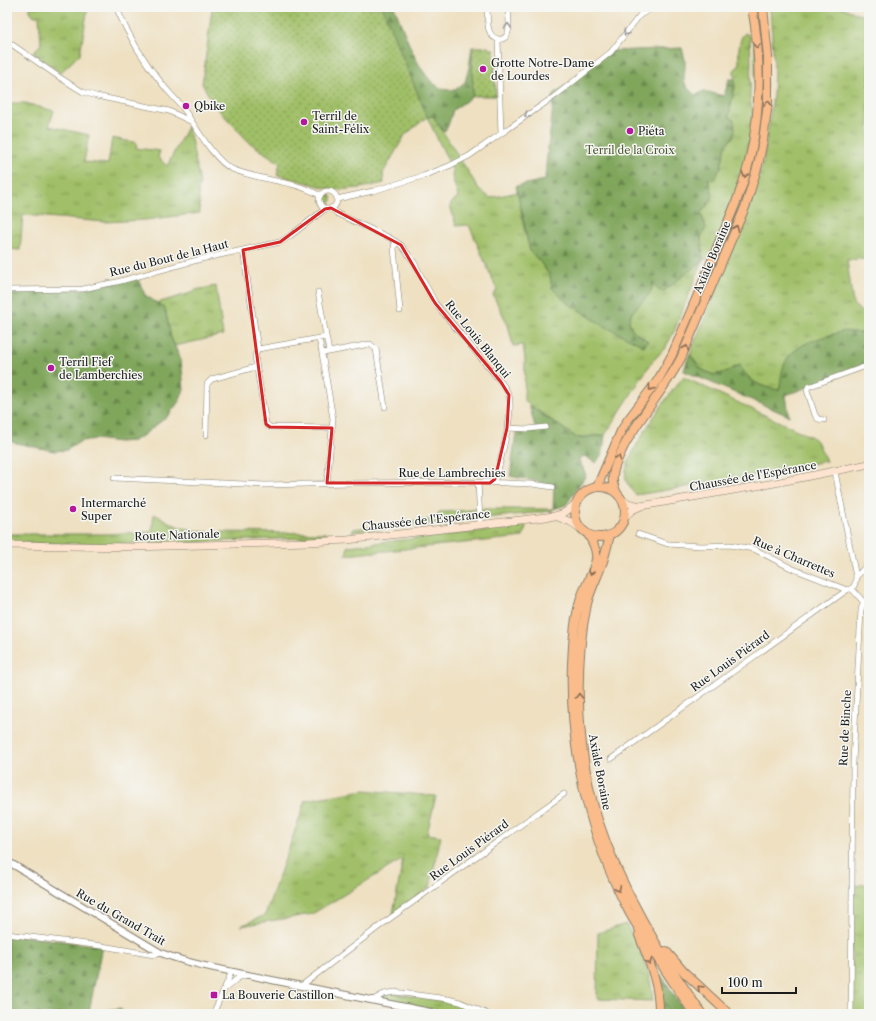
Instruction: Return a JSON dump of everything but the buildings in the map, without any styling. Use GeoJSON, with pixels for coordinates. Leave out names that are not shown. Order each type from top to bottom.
{"type":"FeatureCollection","features":[{"type":"Feature","properties":{"kind":"highway","name":"Axiale Boraine"},"geometry":{"type":"LineString","coordinates":[[597,487],[621,431],[658,380],[672,355],[741,189],[752,150],[757,103],[757,41],[752,7]]}},
{"type":"Feature","properties":{"kind":"highway","name":"Axiale Boraine"},"geometry":{"type":"LineString","coordinates":[[620,497],[612,483],[614,468],[634,429],[670,380],[681,358],[746,205],[753,184],[763,140],[768,103],[768,57],[763,7]]}},
{"type":"Feature","properties":{"kind":"highway"},"geometry":{"type":"LineString","coordinates":[[597,487],[609,489],[620,497],[625,510],[624,518],[619,529],[610,535],[599,538],[590,536],[577,524],[575,515],[577,503],[584,493],[597,487]]}},
{"type":"Feature","properties":{"kind":"highway","name":"Axiale Boraine"},"geometry":{"type":"LineString","coordinates":[[610,535],[601,567],[591,592],[585,616],[580,661],[579,715],[586,770],[598,820],[619,873],[645,925],[702,1014]]}},
{"type":"Feature","properties":{"kind":"highway","name":"Axiale Boraine"},"geometry":{"type":"LineString","coordinates":[[590,536],[595,549],[596,559],[580,599],[572,663],[572,719],[580,775],[591,818],[610,870],[630,912],[654,953],[694,1014]]}},
{"type":"Feature","properties":{"kind":"highway"},"geometry":{"type":"LineString","coordinates":[[630,912],[653,973],[659,1014]]}},
{"type":"Feature","properties":{"kind":"highway"},"geometry":{"type":"LineString","coordinates":[[645,925],[684,972],[729,1014]]}},
{"type":"Feature","properties":{"kind":"main road","name":"Chaussée de l'Espérance"},"geometry":{"type":"LineString","coordinates":[[641,506],[718,494],[835,472],[869,464]]}},
{"type":"Feature","properties":{"kind":"main road"},"geometry":{"type":"LineString","coordinates":[[620,497],[627,503],[641,506]]}},
{"type":"Feature","properties":{"kind":"main road"},"geometry":{"type":"LineString","coordinates":[[555,516],[564,513],[577,503]]}},
{"type":"Feature","properties":{"kind":"main road"},"geometry":{"type":"LineString","coordinates":[[624,518],[632,510],[641,506]]}},
{"type":"Feature","properties":{"kind":"main road"},"geometry":{"type":"LineString","coordinates":[[555,516],[571,522],[580,528]]}},
{"type":"Feature","properties":{"kind":"main road","name":"Chaussée de l'Espérance"},"geometry":{"type":"LineString","coordinates":[[347,540],[555,516]]}},
{"type":"Feature","properties":{"kind":"main road","name":"Route Nationale"},"geometry":{"type":"LineString","coordinates":[[7,545],[133,547],[347,540]]}},
{"type":"Feature","properties":{"kind":"street"},"geometry":{"type":"LineString","coordinates":[[116,7],[132,40],[149,67],[182,107],[217,156],[226,165],[246,174],[308,189],[320,195]]}},
{"type":"Feature","properties":{"kind":"street"},"geometry":{"type":"LineString","coordinates":[[487,7],[489,31],[493,37],[498,39],[504,38],[508,30],[508,7]]}},
{"type":"Feature","properties":{"kind":"street"},"geometry":{"type":"LineString","coordinates":[[337,199],[423,176],[462,160],[555,96],[611,52],[640,16],[647,10],[654,7]]}},
{"type":"Feature","properties":{"kind":"street"},"geometry":{"type":"LineString","coordinates":[[498,39],[501,134]]}},
{"type":"Feature","properties":{"kind":"street"},"geometry":{"type":"LineString","coordinates":[[7,41],[58,77],[83,92],[169,111],[192,121]]}},
{"type":"Feature","properties":{"kind":"street"},"geometry":{"type":"LineString","coordinates":[[328,190],[333,192],[337,199],[336,204],[331,208],[325,208],[319,203],[320,195],[328,190]]}},
{"type":"Feature","properties":{"kind":"street","name":"Rue du Bout de la Haut"},"geometry":{"type":"LineString","coordinates":[[7,290],[83,289],[95,287],[200,259],[280,242],[290,236],[325,208]]}},
{"type":"Feature","properties":{"kind":"street","name":"Rue Louis Blanqui"},"geometry":{"type":"LineString","coordinates":[[331,208],[338,214],[395,241],[406,251],[414,262],[435,303],[501,382],[509,396],[510,410],[497,475],[495,479],[490,482]]}},
{"type":"Feature","properties":{"kind":"street"},"geometry":{"type":"LineString","coordinates":[[395,241],[394,248],[400,311]]}},
{"type":"Feature","properties":{"kind":"street"},"geometry":{"type":"LineString","coordinates":[[243,250],[258,349],[255,356],[256,367],[266,424],[270,427],[332,428]]}},
{"type":"Feature","properties":{"kind":"street"},"geometry":{"type":"LineString","coordinates":[[318,292],[329,352]]}},
{"type":"Feature","properties":{"kind":"street"},"geometry":{"type":"LineString","coordinates":[[258,349],[326,337]]}},
{"type":"Feature","properties":{"kind":"street"},"geometry":{"type":"LineString","coordinates":[[319,339],[333,419],[327,483]]}},
{"type":"Feature","properties":{"kind":"street"},"geometry":{"type":"LineString","coordinates":[[322,353],[370,344],[375,346],[386,407]]}},
{"type":"Feature","properties":{"kind":"street"},"geometry":{"type":"LineString","coordinates":[[824,420],[815,415],[807,390],[808,387],[869,365]]}},
{"type":"Feature","properties":{"kind":"street"},"geometry":{"type":"LineString","coordinates":[[206,434],[207,384],[212,379],[256,367]]}},
{"type":"Feature","properties":{"kind":"street"},"geometry":{"type":"LineString","coordinates":[[507,428],[528,429],[546,427]]}},
{"type":"Feature","properties":{"kind":"street"},"geometry":{"type":"LineString","coordinates":[[835,472],[856,577]]}},
{"type":"Feature","properties":{"kind":"street","name":"Rue de Lambrechies"},"geometry":{"type":"LineString","coordinates":[[114,478],[265,485],[490,482],[532,484],[553,487]]}},
{"type":"Feature","properties":{"kind":"street"},"geometry":{"type":"LineString","coordinates":[[478,482],[480,521],[482,525]]}},
{"type":"Feature","properties":{"kind":"street","name":"Rue à Charrettes"},"geometry":{"type":"LineString","coordinates":[[638,534],[668,544],[701,546],[730,545],[754,549],[796,571],[851,588]]}},
{"type":"Feature","properties":{"kind":"street"},"geometry":{"type":"LineString","coordinates":[[869,564],[856,577],[851,588],[861,596],[862,602],[869,608]]}},
{"type":"Feature","properties":{"kind":"street","name":"Rue Louis Piérard"},"geometry":{"type":"LineString","coordinates":[[611,759],[851,588]]}},
{"type":"Feature","properties":{"kind":"street","name":"Rue de Binche"},"geometry":{"type":"LineString","coordinates":[[851,1014],[853,762],[862,602]]}},
{"type":"Feature","properties":{"kind":"street","name":"Rue Louis Piérard"},"geometry":{"type":"LineString","coordinates":[[301,986],[385,922],[564,794]]}},
{"type":"Feature","properties":{"kind":"street","name":"Rue du Grand Trait"},"geometry":{"type":"LineString","coordinates":[[7,861],[161,952],[184,961],[440,1014]]}},
{"type":"Feature","properties":{"kind":"street"},"geometry":{"type":"LineString","coordinates":[[7,934],[102,946],[154,955],[161,952]]}},
{"type":"Feature","properties":{"kind":"street"},"geometry":{"type":"LineString","coordinates":[[233,982],[234,972]]}},
{"type":"Feature","properties":{"kind":"street"},"geometry":{"type":"LineString","coordinates":[[213,1014],[234,972]]}},
{"type":"Feature","properties":{"kind":"street"},"geometry":{"type":"LineString","coordinates":[[222,994],[233,982],[247,975]]}},
{"type":"Feature","properties":{"kind":"street"},"geometry":{"type":"LineString","coordinates":[[373,1000],[384,994],[396,992],[448,999],[460,1002],[488,1014]]}},
{"type":"Feature","properties":{"kind":"highlighted area"},"geometry":{"type":"Polygon","coordinates":[[[331,208],[401,245],[435,303],[501,382],[509,395],[507,428],[495,479],[490,483],[327,483],[332,428],[270,427],[266,424],[243,250],[280,242],[325,209],[331,208]]]}},
{"type":"Feature","properties":{"kind":"green space"},"geometry":{"type":"Polygon","coordinates":[[[30,7],[88,7],[80,54],[60,73],[33,53],[41,44],[39,16],[34,16],[30,11],[30,7]]]}},
{"type":"Feature","properties":{"kind":"green space","name":"Qbike"},"geometry":{"type":"Polygon","coordinates":[[[229,7],[382,7],[427,117],[405,135],[383,173],[384,183],[360,188],[335,190],[277,175],[280,163],[250,143],[215,106],[202,84],[212,9],[229,7]]]}},
{"type":"Feature","properties":{"kind":"green space"},"geometry":{"type":"Polygon","coordinates":[[[382,7],[394,7],[413,53],[420,65],[434,84],[443,89],[455,90],[465,82],[472,47],[473,96],[453,110],[448,126],[444,132],[433,116],[427,117],[382,7]]]}},
{"type":"Feature","properties":{"kind":"green space"},"geometry":{"type":"Polygon","coordinates":[[[755,7],[760,7],[764,37],[766,88],[758,151],[743,205],[675,365],[622,444],[609,471],[615,451],[625,430],[666,371],[755,144],[755,7]]]}},
{"type":"Feature","properties":{"kind":"green space"},"geometry":{"type":"Polygon","coordinates":[[[779,7],[841,7],[869,18],[869,264],[867,264],[867,259],[847,260],[853,304],[869,319],[869,365],[779,390],[767,388],[756,383],[743,371],[740,365],[723,373],[713,375],[701,369],[690,354],[748,210],[763,163],[773,95],[774,66],[770,10],[779,7]]]}},
{"type":"Feature","properties":{"kind":"green space"},"geometry":{"type":"Polygon","coordinates":[[[745,33],[750,36],[750,98],[753,114],[749,143],[739,185],[709,258],[703,260],[701,236],[705,225],[701,213],[712,200],[708,178],[721,167],[726,144],[733,138],[729,117],[735,88],[734,70],[739,66],[740,44],[742,36],[745,33]]]}},
{"type":"Feature","properties":{"kind":"green space"},"geometry":{"type":"Polygon","coordinates":[[[472,47],[489,47],[490,49],[494,49],[496,96],[473,96],[472,47]]]}},
{"type":"Feature","properties":{"kind":"green space","name":"Terril de la Croix"},"geometry":{"type":"Polygon","coordinates":[[[682,48],[685,60],[684,79],[686,86],[695,95],[704,91],[724,96],[729,79],[735,79],[729,117],[734,120],[735,130],[732,138],[726,144],[721,167],[714,180],[708,178],[712,190],[712,197],[701,213],[706,228],[701,237],[703,260],[663,292],[658,290],[653,282],[650,293],[631,315],[629,320],[633,330],[648,341],[644,346],[604,326],[566,302],[552,288],[550,276],[530,251],[516,186],[545,180],[553,95],[610,51],[682,48]]]}},
{"type":"Feature","properties":{"kind":"green space"},"geometry":{"type":"Polygon","coordinates":[[[7,103],[25,103],[54,111],[49,126],[89,135],[84,162],[108,164],[112,138],[137,143],[136,148],[160,151],[158,157],[167,166],[188,125],[200,183],[198,190],[200,213],[145,220],[105,222],[23,215],[20,250],[7,249],[7,103]]]}},
{"type":"Feature","properties":{"kind":"green space"},"geometry":{"type":"Polygon","coordinates":[[[433,116],[479,189],[490,198],[518,192],[524,228],[530,251],[550,276],[552,288],[566,302],[644,346],[648,341],[633,330],[629,319],[634,310],[650,292],[653,282],[703,260],[673,334],[665,348],[651,363],[605,435],[577,438],[524,401],[525,360],[523,345],[513,346],[508,325],[493,295],[497,290],[469,225],[456,226],[450,205],[458,196],[452,176],[453,171],[427,117],[433,116]]]}},
{"type":"Feature","properties":{"kind":"green space"},"geometry":{"type":"Polygon","coordinates":[[[327,194],[332,199],[327,204],[322,199],[327,194]]]}},
{"type":"Feature","properties":{"kind":"green space"},"geometry":{"type":"Polygon","coordinates":[[[137,277],[145,295],[165,308],[171,338],[181,360],[184,389],[180,400],[168,416],[133,441],[118,442],[96,439],[81,441],[67,450],[54,451],[7,441],[7,290],[83,289],[137,277]]]}},
{"type":"Feature","properties":{"kind":"green space"},"geometry":{"type":"Polygon","coordinates":[[[216,286],[223,335],[175,346],[171,338],[165,308],[157,303],[194,292],[195,290],[216,286]]]}},
{"type":"Feature","properties":{"kind":"green space"},"geometry":{"type":"Polygon","coordinates":[[[844,331],[869,334],[869,365],[786,395],[789,416],[684,371],[689,354],[701,369],[713,375],[723,373],[740,365],[743,371],[756,383],[767,388],[779,390],[784,365],[794,351],[810,342],[844,331]]]}},
{"type":"Feature","properties":{"kind":"green space"},"geometry":{"type":"Polygon","coordinates":[[[683,377],[812,437],[818,443],[826,461],[729,480],[636,495],[626,480],[626,471],[630,458],[647,427],[683,377]]]}},
{"type":"Feature","properties":{"kind":"green space"},"geometry":{"type":"Polygon","coordinates":[[[529,405],[577,438],[605,435],[603,452],[596,463],[584,456],[579,459],[586,475],[566,505],[553,509],[554,485],[510,476],[516,432],[536,430],[529,405]]]}},
{"type":"Feature","properties":{"kind":"green space"},"geometry":{"type":"Polygon","coordinates":[[[488,509],[553,509],[552,511],[352,532],[353,529],[437,519],[439,512],[488,509]]]}},
{"type":"Feature","properties":{"kind":"green space"},"geometry":{"type":"Polygon","coordinates":[[[154,514],[179,527],[204,532],[330,533],[330,537],[145,544],[7,543],[7,534],[104,534],[152,532],[154,514]]]}},
{"type":"Feature","properties":{"kind":"green space"},"geometry":{"type":"Polygon","coordinates":[[[526,526],[523,537],[346,555],[348,546],[526,526]]]}},
{"type":"Feature","properties":{"kind":"green space"},"geometry":{"type":"Polygon","coordinates":[[[364,790],[436,796],[427,834],[441,836],[430,887],[393,914],[403,859],[312,914],[241,926],[265,915],[306,800],[364,790]]]}},
{"type":"Feature","properties":{"kind":"green space"},"geometry":{"type":"Polygon","coordinates":[[[869,884],[869,1014],[851,1014],[852,886],[869,884]]]}},
{"type":"Feature","properties":{"kind":"green space"},"geometry":{"type":"Polygon","coordinates":[[[626,924],[637,943],[644,961],[650,979],[653,1001],[597,999],[598,933],[626,924]]]}},
{"type":"Feature","properties":{"kind":"green space"},"geometry":{"type":"Polygon","coordinates":[[[7,934],[102,946],[89,1012],[90,1014],[7,1014],[7,934]]]}},
{"type":"Feature","properties":{"kind":"green space"},"geometry":{"type":"Polygon","coordinates":[[[653,963],[687,1014],[662,1014],[653,963]]]}},
{"type":"Feature","properties":{"kind":"green space"},"geometry":{"type":"Polygon","coordinates":[[[390,993],[459,1003],[483,1014],[456,1014],[388,1001],[385,998],[386,995],[390,993]]]}},
{"type":"Feature","properties":{"kind":"green space"},"geometry":{"type":"Polygon","coordinates":[[[120,1008],[122,1010],[120,1014],[94,1014],[100,1011],[120,1008]]]}},
{"type":"Feature","properties":{"kind":"place","name":"Grotte Notre-Dame de Lourdes"},"geometry":{"type":"Point","coordinates":[483,69]}},
{"type":"Feature","properties":{"kind":"place","name":"Qbike"},"geometry":{"type":"Point","coordinates":[186,106]}},
{"type":"Feature","properties":{"kind":"place","name":"Terril de Saint-Félix"},"geometry":{"type":"Point","coordinates":[304,122]}},
{"type":"Feature","properties":{"kind":"place","name":"Piéta"},"geometry":{"type":"Point","coordinates":[630,131]}},
{"type":"Feature","properties":{"kind":"place","name":"Terril Fief de Lamberchies"},"geometry":{"type":"Point","coordinates":[51,368]}},
{"type":"Feature","properties":{"kind":"place","name":"Intermarché Super"},"geometry":{"type":"Point","coordinates":[73,509]}},
{"type":"Feature","properties":{"kind":"place","name":"La Bouverie Castillon"},"geometry":{"type":"Point","coordinates":[214,995]}}]}
